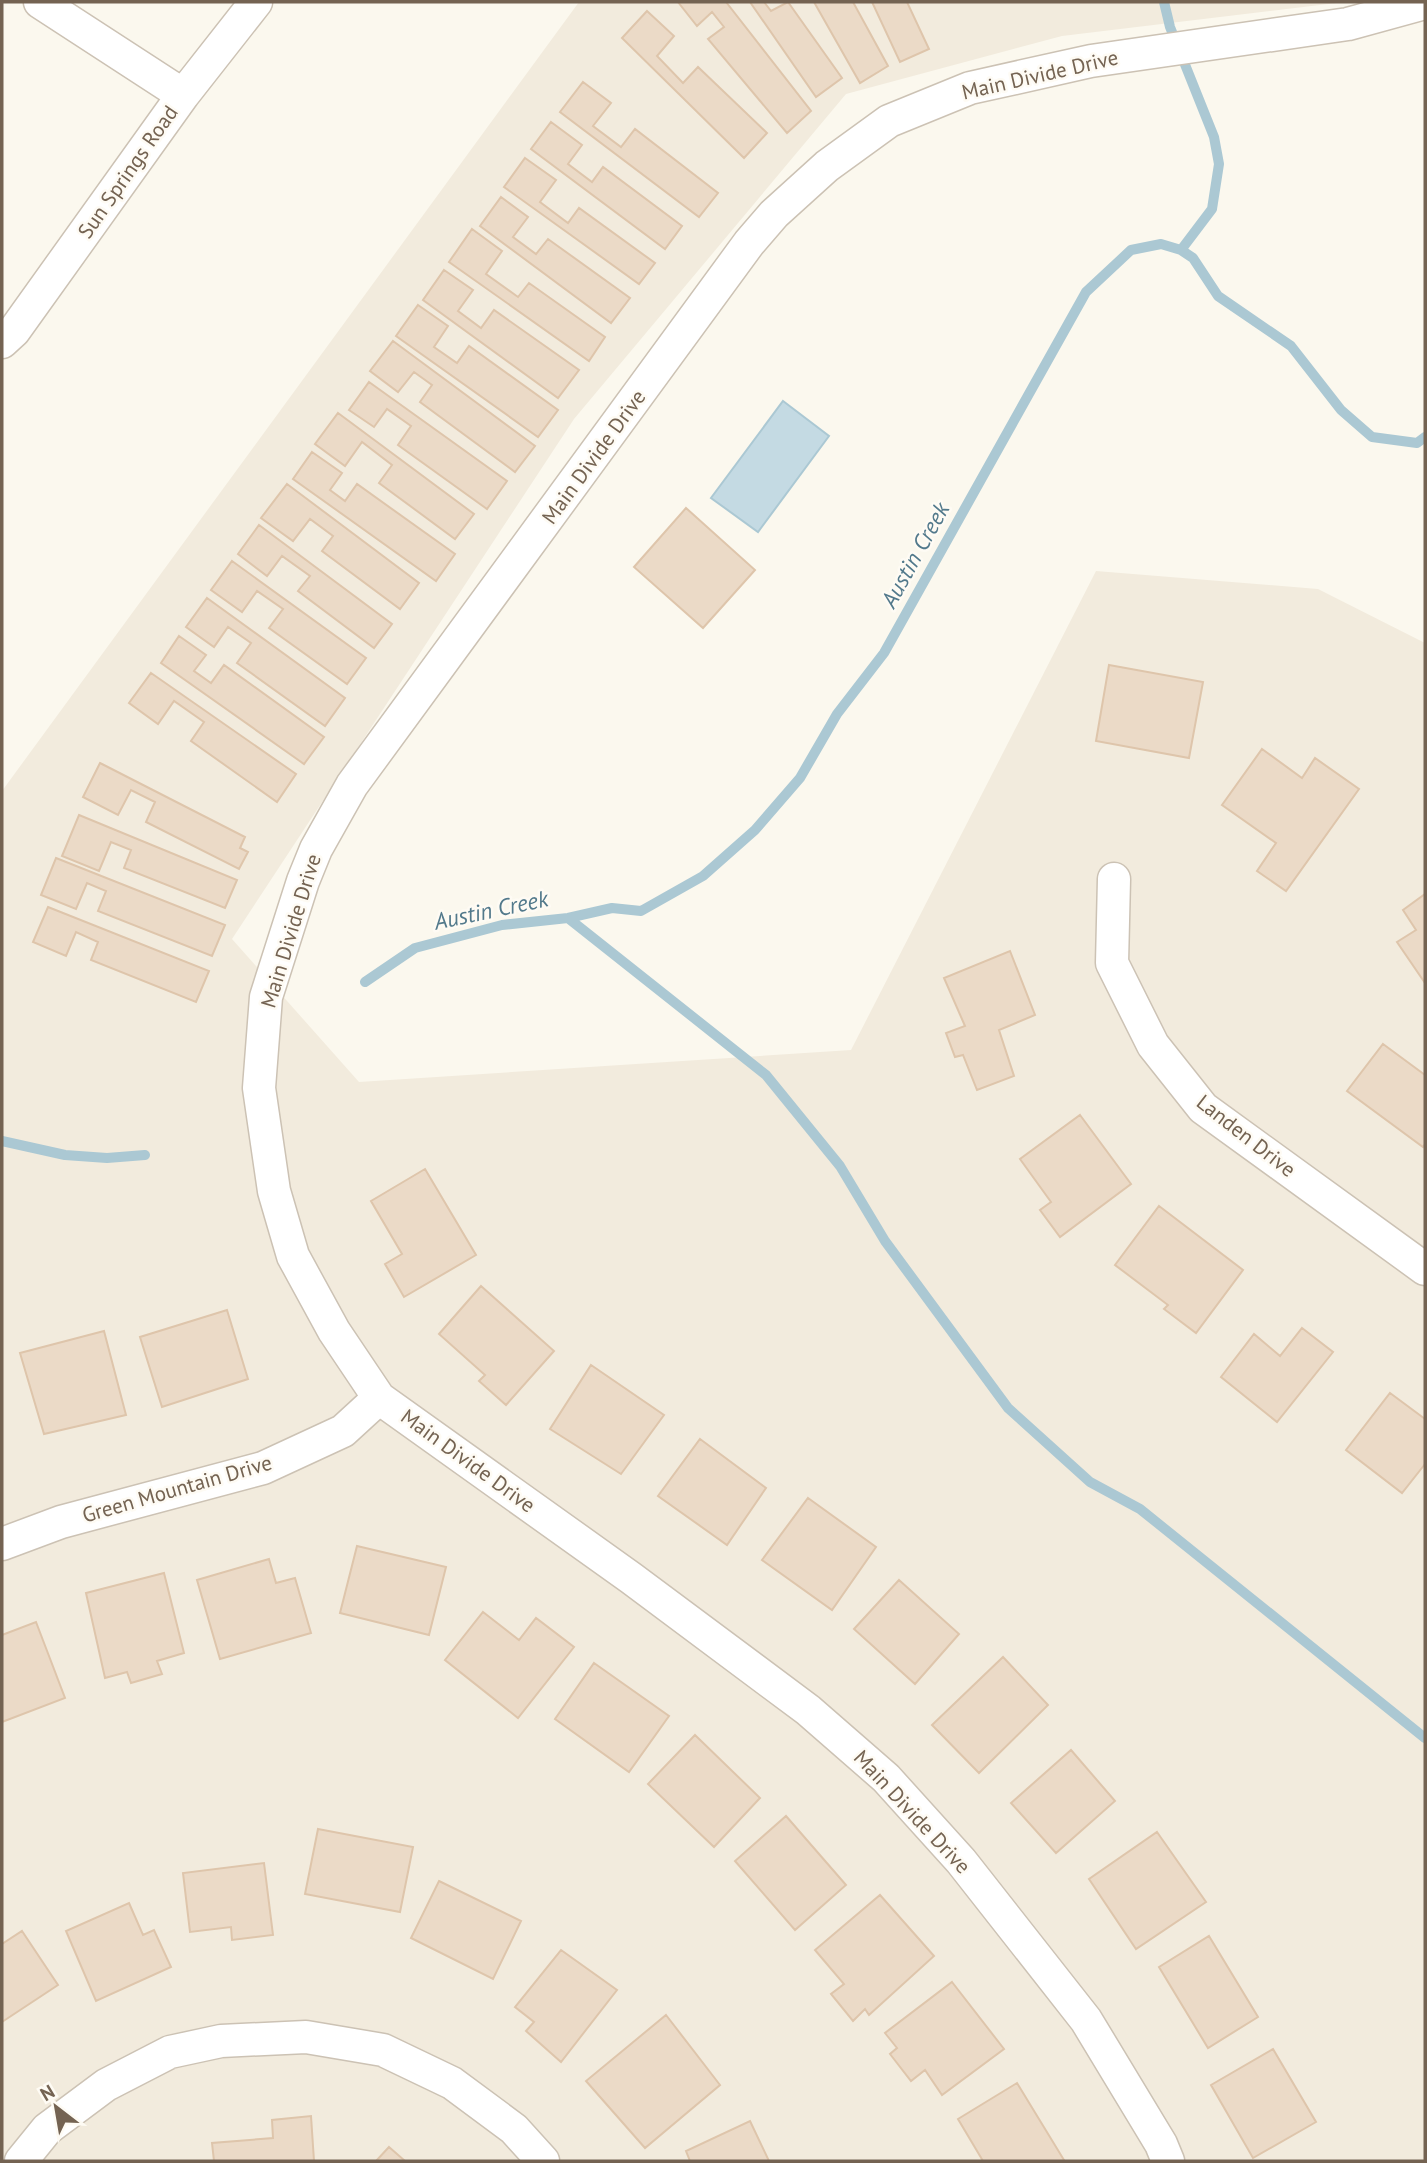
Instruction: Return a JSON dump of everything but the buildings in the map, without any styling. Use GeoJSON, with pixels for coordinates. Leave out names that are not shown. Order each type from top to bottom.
{"type":"FeatureCollection","features":[{"type":"Feature","properties":{"kind":"street"},"geometry":{"type":"LineString","coordinates":[[40,2],[183,95]]}},
{"type":"Feature","properties":{"kind":"street","name":"Sun Springs Road"},"geometry":{"type":"LineString","coordinates":[[2,342],[14,331],[183,95],[256,2]]}},
{"type":"Feature","properties":{"kind":"street","name":"Main Divide Drive"},"geometry":{"type":"LineString","coordinates":[[1168,2161],[1161,2144],[1086,2020],[961,1861],[886,1778],[807,1710],[631,1578],[379,1398],[334,1331],[293,1256],[272,1178],[259,1088],[266,997],[303,881],[316,849],[352,785],[749,243],[774,214],[827,166],[889,121],[970,88],[1091,61],[1348,24],[1425,3]]}},
{"type":"Feature","properties":{"kind":"street","name":"Landen Drive"},"geometry":{"type":"LineString","coordinates":[[1114,879],[1112,963],[1153,1045],[1203,1108],[1425,1269]]}},
{"type":"Feature","properties":{"kind":"street","name":"Green Mountain Drive"},"geometry":{"type":"LineString","coordinates":[[2,1544],[61,1522],[263,1468],[343,1431],[379,1398]]}},
{"type":"Feature","properties":{"kind":"street"},"geometry":{"type":"LineString","coordinates":[[20,2161],[47,2129],[106,2085],[170,2052],[222,2041],[306,2037],[383,2050],[452,2083],[514,2129],[543,2161]]}},
{"type":"Feature","properties":{"kind":"shaded area"},"geometry":{"type":"Polygon","coordinates":[[[579,2],[1345,2],[1062,36],[846,94],[574,419],[232,939],[359,1082],[851,1050],[1096,571],[1318,589],[1425,643],[1425,2161],[2,2161],[2,791],[579,2]]]}},
{"type":"Feature","properties":{"kind":"water"},"geometry":{"type":"Polygon","coordinates":[[[783,401],[829,436],[758,532],[711,498],[783,401]]]}},
{"type":"Feature","properties":{"kind":"waterway"},"geometry":{"type":"LineString","coordinates":[[1164,2],[1170,27],[1214,137],[1219,164],[1212,209],[1181,250]]}},
{"type":"Feature","properties":{"kind":"waterway","name":"Austin Creek"},"geometry":{"type":"LineString","coordinates":[[365,982],[415,948],[502,925],[568,918],[612,908],[641,911],[703,876],[755,830],[800,778],[837,714],[884,653],[1086,292],[1131,250],[1161,244],[1181,250],[1193,258],[1218,296],[1291,346],[1341,410],[1372,437],[1417,443],[1425,437]]}},
{"type":"Feature","properties":{"kind":"waterway"},"geometry":{"type":"LineString","coordinates":[[568,918],[766,1075],[840,1166],[885,1241],[1008,1408],[1090,1482],[1140,1509],[1425,1738]]}},
{"type":"Feature","properties":{"kind":"waterway","name":"Austin Creek"},"geometry":{"type":"LineString","coordinates":[[2,1141],[65,1155],[107,1158],[145,1155]]}}]}
